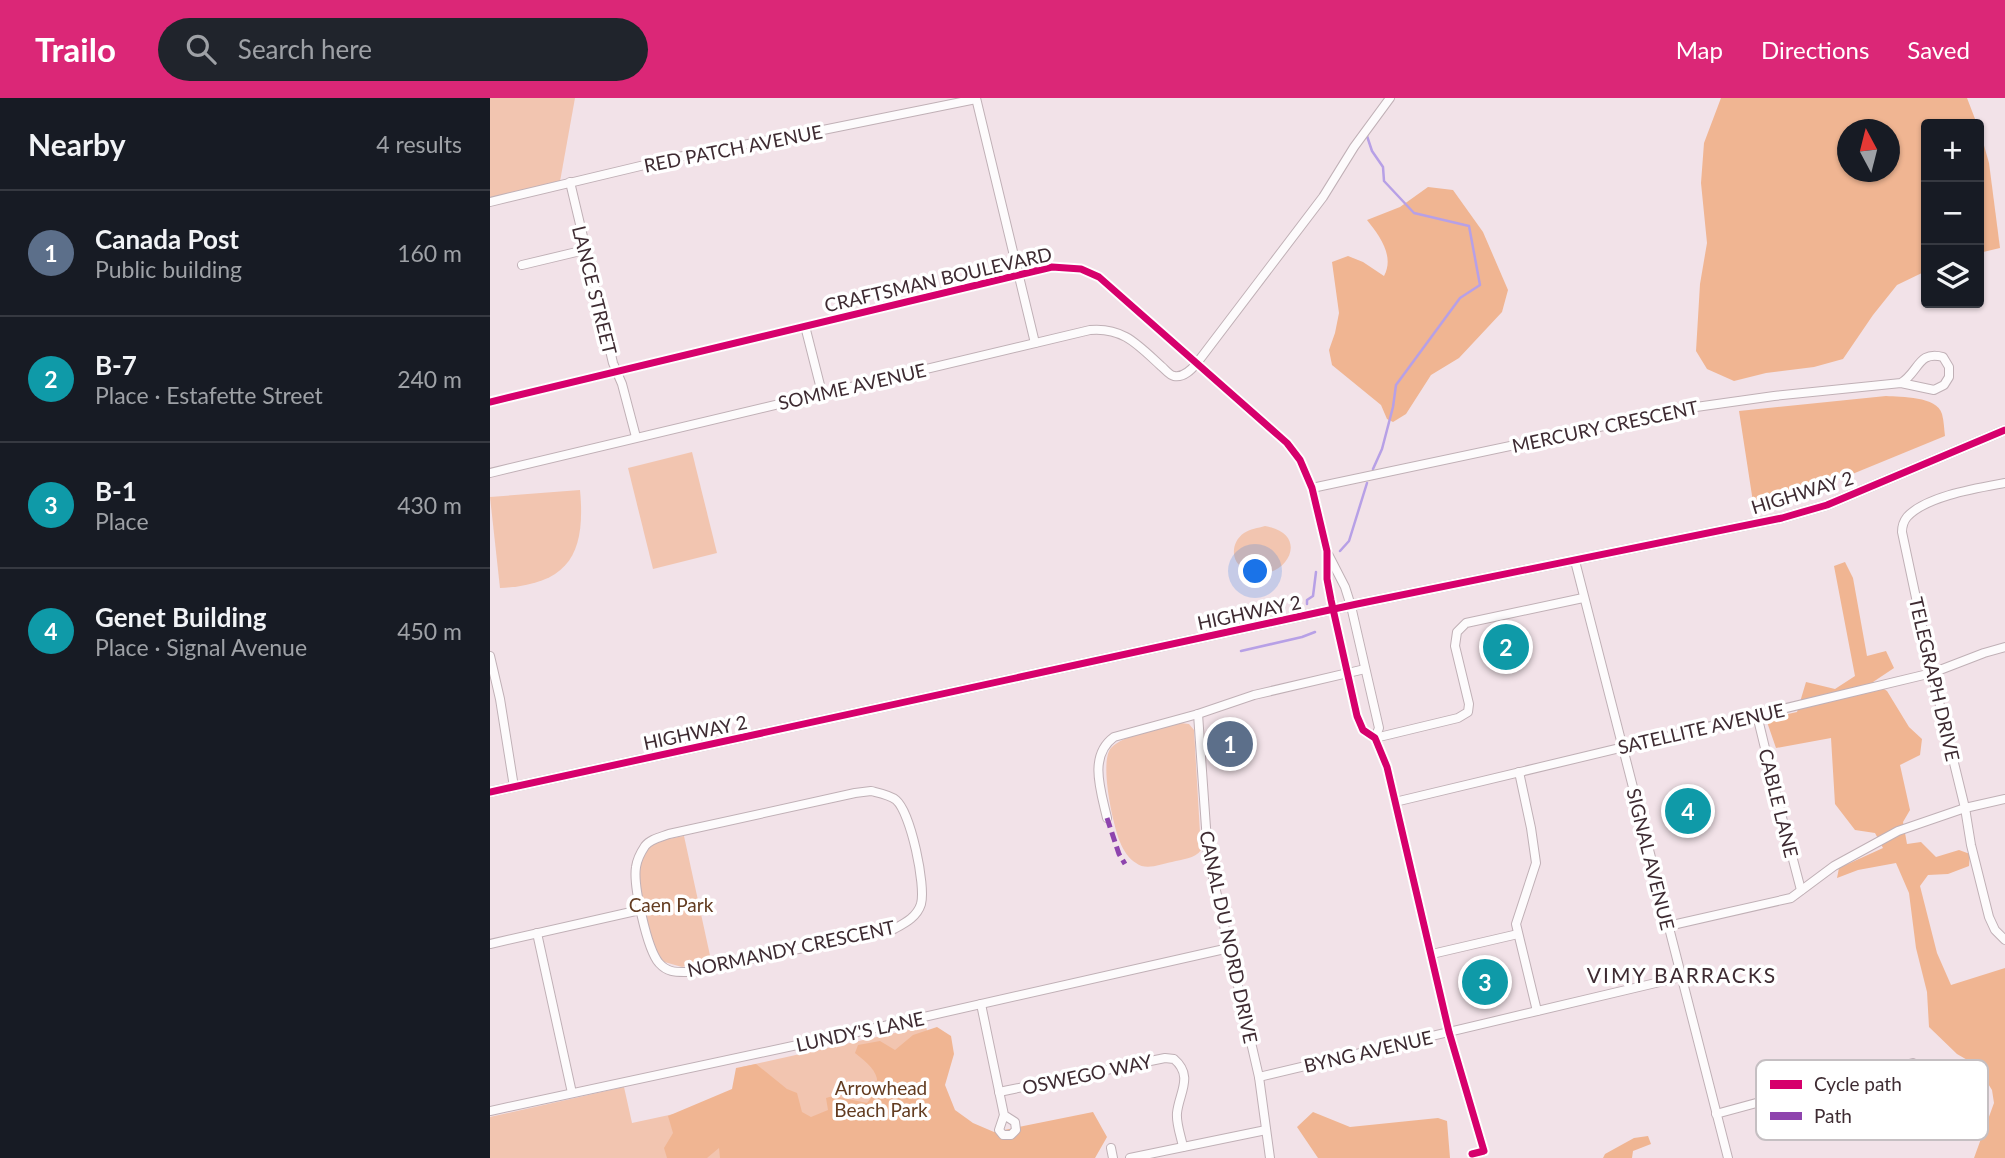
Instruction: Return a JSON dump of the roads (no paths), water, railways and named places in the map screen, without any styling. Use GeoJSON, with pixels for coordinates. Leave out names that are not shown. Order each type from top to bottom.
{"type":"FeatureCollection","features":[{"type":"Feature","properties":{"kind":"main road","name":"HIGHWAY 2"},"geometry":{"type":"LineString","coordinates":[[490,792],[1351,606],[1782,518],[1827,505],[2005,430]]}},
{"type":"Feature","properties":{"kind":"street"},"geometry":{"type":"LineString","coordinates":[[976,98],[1035,343]]}},
{"type":"Feature","properties":{"kind":"street","name":"RED PATCH AVENUE"},"geometry":{"type":"LineString","coordinates":[[490,202],[678,157],[976,98]]}},
{"type":"Feature","properties":{"kind":"street"},"geometry":{"type":"LineString","coordinates":[[1197,363],[1324,197],[1354,147],[1390,98]]}},
{"type":"Feature","properties":{"kind":"street","name":"LANCE STREET"},"geometry":{"type":"LineString","coordinates":[[570,182],[613,363],[622,384],[636,437]]}},
{"type":"Feature","properties":{"kind":"street"},"geometry":{"type":"LineString","coordinates":[[522,265],[585,250]]}},
{"type":"Feature","properties":{"kind":"street","name":"CRAFTSMAN BOULEVARD"},"geometry":{"type":"LineString","coordinates":[[490,402],[1020,275],[1062,266],[1081,269],[1099,277],[1287,443],[1300,460],[1312,488],[1327,551],[1327,579],[1357,716],[1363,730],[1375,738],[1379,728],[1351,606],[1339,572],[1327,551]]}},
{"type":"Feature","properties":{"kind":"street"},"geometry":{"type":"LineString","coordinates":[[805,326],[822,393]]}},
{"type":"Feature","properties":{"kind":"street","name":"SOMME AVENUE"},"geometry":{"type":"LineString","coordinates":[[490,473],[1101,329],[1120,333],[1132,340],[1174,376],[1190,371],[1197,363]]}},
{"type":"Feature","properties":{"kind":"street","name":"MERCURY CRESCENT"},"geometry":{"type":"LineString","coordinates":[[1312,488],[1689,408],[1901,383],[1934,390],[1944,385],[1949,377],[1949,367],[1943,358],[1933,355],[1923,358],[1910,378],[1901,383]]}},
{"type":"Feature","properties":{"kind":"street","name":"TELEGRAPH DRIVE"},"geometry":{"type":"LineString","coordinates":[[2005,483],[1927,504],[1909,515],[1903,525],[1902,536],[1989,917],[1995,930],[2005,940]]}},
{"type":"Feature","properties":{"kind":"street","name":"SIGNAL AVENUE"},"geometry":{"type":"LineString","coordinates":[[1575,561],[1728,1158]]}},
{"type":"Feature","properties":{"kind":"street"},"geometry":{"type":"LineString","coordinates":[[1472,1154],[1484,1151],[1449,1032],[1385,761],[1375,738],[1458,718],[1468,712],[1469,704],[1455,646],[1457,632],[1466,623],[1583,598]]}},
{"type":"Feature","properties":{"kind":"street","name":"SATELLITE AVENUE"},"geometry":{"type":"LineString","coordinates":[[1395,802],[1932,673],[2005,647]]}},
{"type":"Feature","properties":{"kind":"street"},"geometry":{"type":"LineString","coordinates":[[490,656],[514,787]]}},
{"type":"Feature","properties":{"kind":"street"},"geometry":{"type":"LineString","coordinates":[[1107,818],[1098,762],[1100,753],[1109,741],[1120,734],[1198,714],[1254,695],[1365,669]]}},
{"type":"Feature","properties":{"kind":"street","name":"CANAL DU NORD DRIVE"},"geometry":{"type":"LineString","coordinates":[[1198,714],[1207,849],[1259,1077],[1270,1158]]}},
{"type":"Feature","properties":{"kind":"street","name":"CABLE LANE"},"geometry":{"type":"LineString","coordinates":[[1757,715],[1801,890]]}},
{"type":"Feature","properties":{"kind":"street"},"geometry":{"type":"LineString","coordinates":[[1519,772],[1536,863],[1517,918],[1518,934],[1537,1011]]}},
{"type":"Feature","properties":{"kind":"street","name":"NORMANDY CRESCENT"},"geometry":{"type":"LineString","coordinates":[[871,791],[896,800],[907,816],[923,883],[920,905],[911,919],[894,929],[689,972],[671,972],[659,963],[653,953],[640,910],[636,866],[646,844],[657,838],[871,791]]}},
{"type":"Feature","properties":{"kind":"street"},"geometry":{"type":"LineString","coordinates":[[1668,926],[1791,898],[1834,866],[1898,831],[1965,808],[2005,799]]}},
{"type":"Feature","properties":{"kind":"street"},"geometry":{"type":"LineString","coordinates":[[490,944],[640,910]]}},
{"type":"Feature","properties":{"kind":"street"},"geometry":{"type":"LineString","coordinates":[[537,933],[572,1093]]}},
{"type":"Feature","properties":{"kind":"street"},"geometry":{"type":"LineString","coordinates":[[1432,954],[1518,934]]}},
{"type":"Feature","properties":{"kind":"street","name":"LUNDY'S LANE"},"geometry":{"type":"LineString","coordinates":[[490,1111],[1229,948]]}},
{"type":"Feature","properties":{"kind":"street","name":"BYNG AVENUE"},"geometry":{"type":"LineString","coordinates":[[1259,1077],[1681,976]]}},
{"type":"Feature","properties":{"kind":"street"},"geometry":{"type":"LineString","coordinates":[[981,1004],[1004,1115]]}},
{"type":"Feature","properties":{"kind":"street","name":"OSWEGO WAY"},"geometry":{"type":"LineString","coordinates":[[999,1092],[1164,1058],[1174,1059],[1180,1066],[1185,1085],[1177,1112],[1183,1147]]}},
{"type":"Feature","properties":{"kind":"street"},"geometry":{"type":"LineString","coordinates":[[1716,1114],[1756,1103]]}},
{"type":"Feature","properties":{"kind":"street"},"geometry":{"type":"LineString","coordinates":[[1130,1158],[1266,1130]]}},
{"type":"Feature","properties":{"kind":"street"},"geometry":{"type":"LineString","coordinates":[[1111,1148],[1114,1158]]}},
{"type":"Feature","properties":{"kind":"waterway"},"geometry":{"type":"LineString","coordinates":[[1367,136],[1372,151],[1383,167],[1384,181],[1414,213],[1469,226],[1480,285],[1460,298],[1396,385],[1382,449],[1373,469]]}},
{"type":"Feature","properties":{"kind":"waterway"},"geometry":{"type":"LineString","coordinates":[[1340,551],[1349,541],[1367,483]]}},
{"type":"Feature","properties":{"kind":"waterway"},"geometry":{"type":"LineString","coordinates":[[1307,604],[1307,600],[1313,596],[1316,572]]}},
{"type":"Feature","properties":{"kind":"waterway"},"geometry":{"type":"LineString","coordinates":[[1241,651],[1315,632]]}},
{"type":"Feature","properties":{"kind":"place","name":"B-7"},"geometry":{"type":"Point","coordinates":[1506,647]}},
{"type":"Feature","properties":{"kind":"place","name":"Canada Post"},"geometry":{"type":"Point","coordinates":[1230,744]}},
{"type":"Feature","properties":{"kind":"place","name":"Genet Building"},"geometry":{"type":"Point","coordinates":[1688,811]}},
{"type":"Feature","properties":{"kind":"place","name":"B-1"},"geometry":{"type":"Point","coordinates":[1485,982]}},
{"type":"Feature","properties":{"kind":"district","name":"VIMY BARRACKS"},"geometry":{"type":"Point","coordinates":[1682,974]}},
{"type":"Feature","properties":{"kind":"park label","name":"Caen Park"},"geometry":{"type":"Point","coordinates":[671,904]}},
{"type":"Feature","properties":{"kind":"park label","name":"Arrowhead Beach Park"},"geometry":{"type":"Point","coordinates":[881,1098]}}]}
